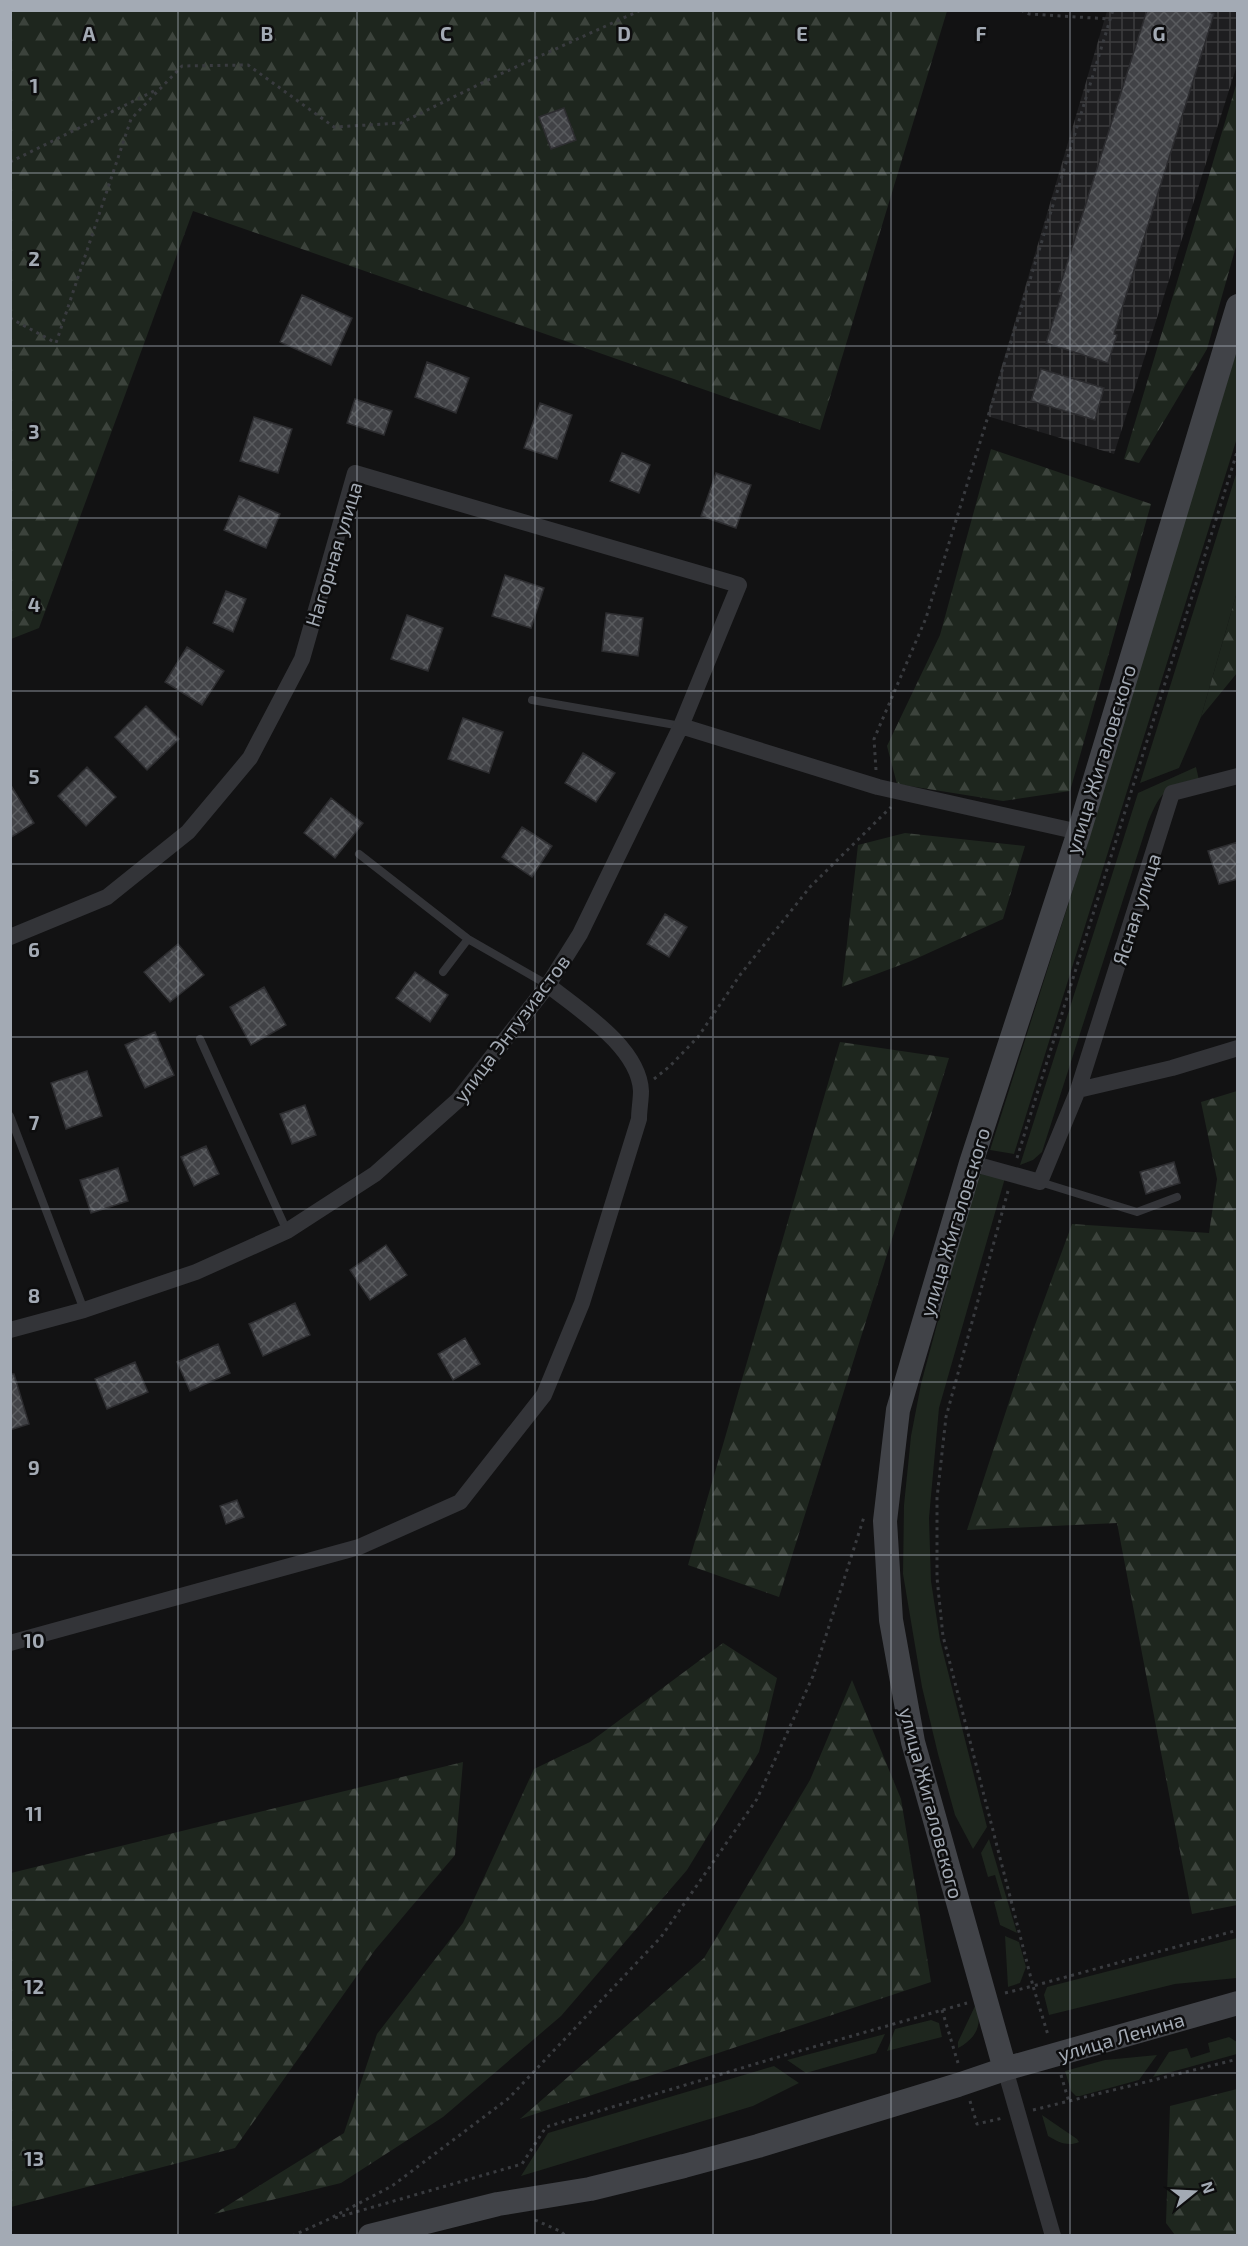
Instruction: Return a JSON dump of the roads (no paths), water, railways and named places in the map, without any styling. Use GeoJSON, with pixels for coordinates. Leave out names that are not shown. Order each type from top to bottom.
{"type":"FeatureCollection","features":[{"type":"Feature","properties":{"kind":"main road","name":"улица Жигаловского"},"geometry":{"type":"LineString","coordinates":[[1005,2069],[913,1742],[891,1620],[885,1521],[898,1410],[971,1163],[1079,831],[1238,306]]}},
{"type":"Feature","properties":{"kind":"main road","name":"улица Ленина"},"geometry":{"type":"LineString","coordinates":[[370,2235],[498,2204],[590,2189],[684,2166],[1005,2069],[1238,2003]]}},
{"type":"Feature","properties":{"kind":"street","name":"Нагорная улица"},"geometry":{"type":"LineString","coordinates":[[10,937],[106,897],[188,832],[250,758],[302,659],[355,473],[739,585],[681,726]]}},
{"type":"Feature","properties":{"kind":"street"},"geometry":{"type":"LineString","coordinates":[[681,726],[878,787],[1079,831]]}},
{"type":"Feature","properties":{"kind":"street","name":"улица Энтузиастов"},"geometry":{"type":"LineString","coordinates":[[10,1330],[84,1310],[196,1272],[287,1231],[375,1174],[458,1100],[548,985],[580,934],[681,726]]}},
{"type":"Feature","properties":{"kind":"street","name":"Ясная улица"},"geometry":{"type":"LineString","coordinates":[[1040,1182],[1078,1090],[1172,793],[1238,776]]}},
{"type":"Feature","properties":{"kind":"street"},"geometry":{"type":"LineString","coordinates":[[10,1642],[359,1547],[460,1502],[544,1395],[585,1293],[639,1119],[641,1089],[631,1060],[614,1038],[548,985]]}},
{"type":"Feature","properties":{"kind":"street"},"geometry":{"type":"LineString","coordinates":[[1078,1090],[1172,1068],[1238,1048]]}},
{"type":"Feature","properties":{"kind":"street"},"geometry":{"type":"LineString","coordinates":[[971,1163],[1040,1182]]}},
{"type":"Feature","properties":{"kind":"street","name":"улица Жигаловского"},"geometry":{"type":"LineString","coordinates":[[1005,2069],[1053,2235]]}},
{"type":"Feature","properties":{"kind":"lane"},"geometry":{"type":"LineString","coordinates":[[532,700],[681,726]]}},
{"type":"Feature","properties":{"kind":"lane"},"geometry":{"type":"LineString","coordinates":[[359,854],[468,939],[548,985]]}},
{"type":"Feature","properties":{"kind":"lane"},"geometry":{"type":"LineString","coordinates":[[443,972],[468,939]]}},
{"type":"Feature","properties":{"kind":"lane"},"geometry":{"type":"LineString","coordinates":[[200,1039],[287,1231]]}},
{"type":"Feature","properties":{"kind":"lane"},"geometry":{"type":"LineString","coordinates":[[10,1116],[84,1310]]}},
{"type":"Feature","properties":{"kind":"lane"},"geometry":{"type":"LineString","coordinates":[[1040,1182],[1137,1212],[1177,1197]]}}]}
